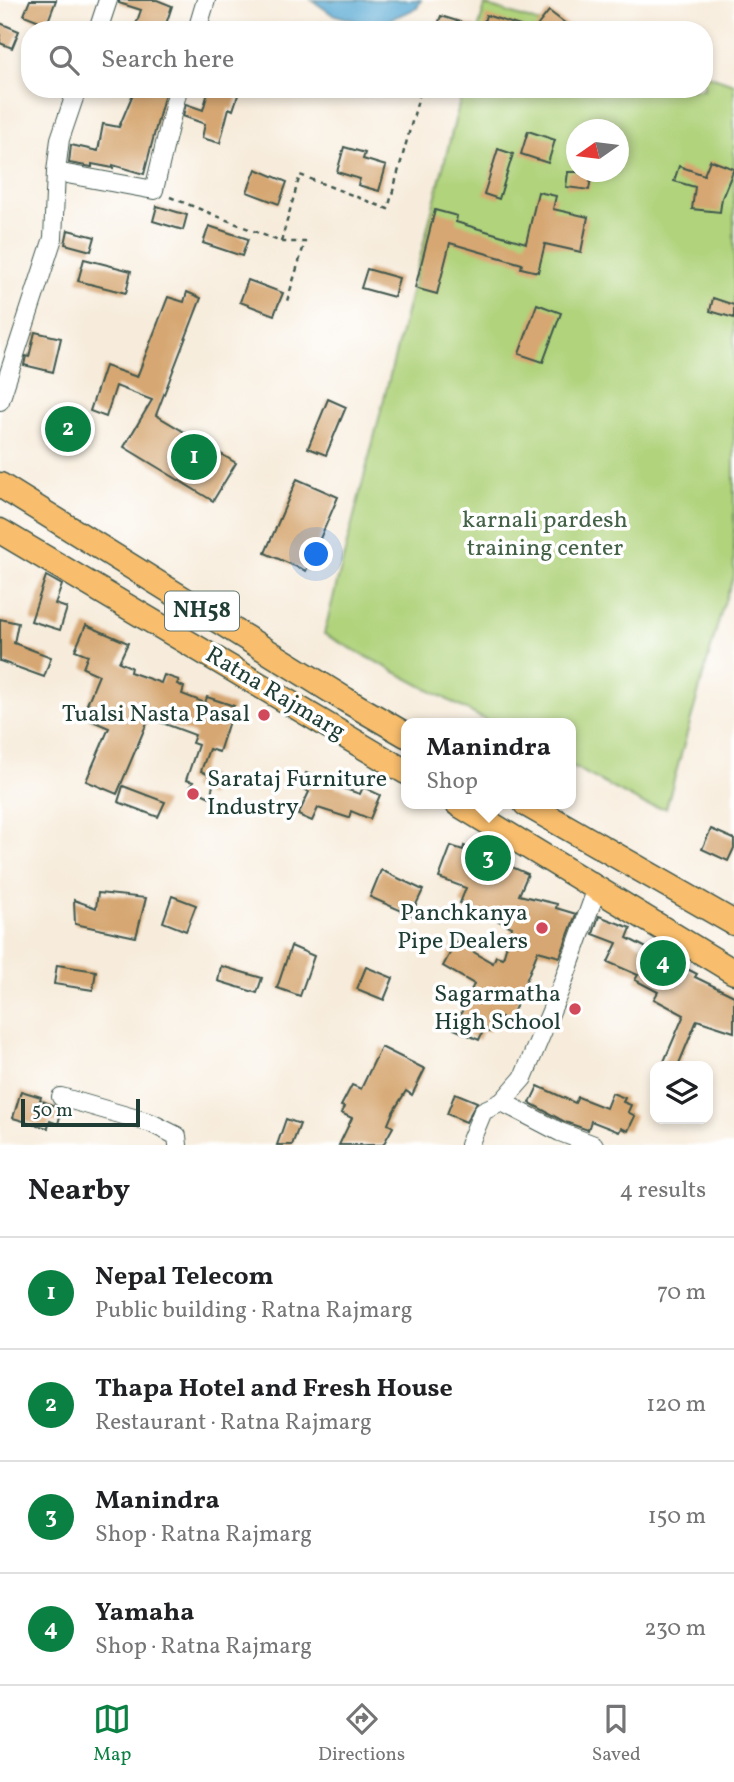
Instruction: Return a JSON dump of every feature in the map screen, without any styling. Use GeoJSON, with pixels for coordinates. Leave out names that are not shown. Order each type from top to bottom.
{"type":"FeatureCollection","features":[{"type":"Feature","properties":{"kind":"highway","name":"Ratna Rajmarg"},"geometry":{"type":"LineString","coordinates":[[0,485],[401,732]]}},
{"type":"Feature","properties":{"kind":"highway","name":"Ratna Rajmarg"},"geometry":{"type":"LineString","coordinates":[[0,531],[401,769]]}},
{"type":"Feature","properties":{"kind":"highway"},"geometry":{"type":"LineString","coordinates":[[466,809],[734,972]]}},
{"type":"Feature","properties":{"kind":"highway"},"geometry":{"type":"LineString","coordinates":[[535,809],[734,923]]}},
{"type":"Feature","properties":{"kind":"street"},"geometry":{"type":"LineString","coordinates":[[101,21],[108,0]]}},
{"type":"Feature","properties":{"kind":"street"},"geometry":{"type":"LineString","coordinates":[[200,21],[206,0]]}},
{"type":"Feature","properties":{"kind":"street"},"geometry":{"type":"LineString","coordinates":[[0,401],[54,238],[60,139],[74,98]]}},
{"type":"Feature","properties":{"kind":"street"},"geometry":{"type":"LineString","coordinates":[[56,172],[154,190],[176,98]]}},
{"type":"Feature","properties":{"kind":"street"},"geometry":{"type":"LineString","coordinates":[[469,1145],[483,1111],[502,1102],[523,1078],[562,985],[597,888]]}},
{"type":"Feature","properties":{"kind":"street"},"geometry":{"type":"LineString","coordinates":[[61,1097],[151,1123],[177,1136],[178,1145]]}},
{"type":"Feature","properties":{"kind":"street"},"geometry":{"type":"LineString","coordinates":[[502,1102],[560,1132],[594,1145]]}},
{"type":"Feature","properties":{"kind":"path"},"geometry":{"type":"LineString","coordinates":[[281,242],[300,175],[388,209],[419,98]]}},
{"type":"Feature","properties":{"kind":"path"},"geometry":{"type":"LineString","coordinates":[[154,190],[281,242],[305,242],[287,301]]}},
{"type":"Feature","properties":{"kind":"green space"},"geometry":{"type":"Polygon","coordinates":[[[485,5],[534,21],[481,21],[485,5]]]}},
{"type":"Feature","properties":{"kind":"green space","name":"karnali pardesh training center"},"geometry":{"type":"Polygon","coordinates":[[[713,77],[734,84],[734,576],[722,609],[666,808],[645,805],[576,768],[576,718],[482,718],[324,634],[461,98],[713,98],[713,77]]]}},
{"type":"Feature","properties":{"kind":"water"},"geometry":{"type":"Polygon","coordinates":[[[312,0],[421,0],[417,8],[386,21],[356,21],[332,14],[312,0]]]}},
{"type":"Feature","properties":{"kind":"building"},"geometry":{"type":"Polygon","coordinates":[[[30,0],[56,0],[48,21],[39,21],[24,15],[30,0]]]}},
{"type":"Feature","properties":{"kind":"building"},"geometry":{"type":"Polygon","coordinates":[[[119,0],[157,0],[172,6],[167,21],[137,21],[141,10],[119,3],[119,0]]]}},
{"type":"Feature","properties":{"kind":"building"},"geometry":{"type":"Polygon","coordinates":[[[549,11],[562,21],[541,21],[549,11]]]}},
{"type":"Feature","properties":{"kind":"building"},"geometry":{"type":"Polygon","coordinates":[[[486,15],[504,21],[484,21],[486,15]]]}},
{"type":"Feature","properties":{"kind":"building"},"geometry":{"type":"Polygon","coordinates":[[[441,16],[457,21],[439,21],[441,16]]]}},
{"type":"Feature","properties":{"kind":"building"},"geometry":{"type":"Polygon","coordinates":[[[0,23],[19,31],[12,48],[0,43],[0,23]]]}},
{"type":"Feature","properties":{"kind":"building"},"geometry":{"type":"Polygon","coordinates":[[[131,98],[164,98],[144,174],[113,165],[113,168],[69,163],[71,145],[98,151],[103,124],[119,127],[131,98]]]}},
{"type":"Feature","properties":{"kind":"building"},"geometry":{"type":"Polygon","coordinates":[[[206,98],[237,98],[233,110],[229,108],[220,143],[202,138],[205,124],[183,116],[186,104],[203,110],[206,98]]]}},
{"type":"Feature","properties":{"kind":"building"},"geometry":{"type":"Polygon","coordinates":[[[528,131],[555,140],[548,163],[521,154],[528,131]]]}},
{"type":"Feature","properties":{"kind":"building"},"geometry":{"type":"Polygon","coordinates":[[[344,147],[365,153],[363,159],[386,166],[379,191],[358,185],[360,179],[337,172],[344,147]]]}},
{"type":"Feature","properties":{"kind":"building"},"geometry":{"type":"Polygon","coordinates":[[[498,149],[513,154],[499,199],[484,194],[498,149]]]}},
{"type":"Feature","properties":{"kind":"building"},"geometry":{"type":"Polygon","coordinates":[[[710,160],[734,169],[722,198],[720,212],[692,209],[695,187],[674,181],[679,166],[704,175],[710,160]]]}},
{"type":"Feature","properties":{"kind":"building"},"geometry":{"type":"Polygon","coordinates":[[[256,169],[287,182],[279,204],[247,192],[256,169]]]}},
{"type":"Feature","properties":{"kind":"building"},"geometry":{"type":"Polygon","coordinates":[[[567,182],[590,182],[589,190],[566,187],[567,182]]]}},
{"type":"Feature","properties":{"kind":"building"},"geometry":{"type":"Polygon","coordinates":[[[538,192],[556,196],[553,209],[588,217],[581,252],[545,244],[538,272],[521,268],[522,264],[450,243],[437,294],[415,288],[435,210],[457,216],[456,222],[526,243],[538,192]]]}},
{"type":"Feature","properties":{"kind":"building"},"geometry":{"type":"Polygon","coordinates":[[[157,206],[187,215],[183,230],[153,221],[157,206]]]}},
{"type":"Feature","properties":{"kind":"building"},"geometry":{"type":"Polygon","coordinates":[[[209,226],[248,239],[242,256],[203,243],[209,226]]]}},
{"type":"Feature","properties":{"kind":"building"},"geometry":{"type":"Polygon","coordinates":[[[68,230],[95,237],[91,251],[65,244],[68,230]]]}},
{"type":"Feature","properties":{"kind":"building"},"geometry":{"type":"Polygon","coordinates":[[[84,259],[131,271],[126,293],[78,281],[84,259]]]}},
{"type":"Feature","properties":{"kind":"building"},"geometry":{"type":"Polygon","coordinates":[[[367,269],[399,278],[394,297],[361,288],[367,269]]]}},
{"type":"Feature","properties":{"kind":"building"},"geometry":{"type":"Polygon","coordinates":[[[248,280],[283,293],[274,315],[240,302],[248,280]]]}},
{"type":"Feature","properties":{"kind":"building"},"geometry":{"type":"Polygon","coordinates":[[[187,292],[201,298],[156,415],[236,463],[213,501],[124,447],[152,400],[116,386],[106,417],[90,411],[105,366],[137,377],[168,297],[184,302],[187,292]]]}},
{"type":"Feature","properties":{"kind":"building"},"geometry":{"type":"Polygon","coordinates":[[[713,298],[734,305],[734,318],[710,311],[713,298]]]}},
{"type":"Feature","properties":{"kind":"building"},"geometry":{"type":"Polygon","coordinates":[[[537,304],[561,313],[543,362],[519,354],[537,304]]]}},
{"type":"Feature","properties":{"kind":"building"},"geometry":{"type":"Polygon","coordinates":[[[35,332],[61,338],[53,372],[24,365],[26,356],[29,357],[35,332]]]}},
{"type":"Feature","properties":{"kind":"building"},"geometry":{"type":"Polygon","coordinates":[[[328,399],[346,407],[326,455],[308,448],[328,399]]]}},
{"type":"Feature","properties":{"kind":"building"},"geometry":{"type":"Polygon","coordinates":[[[297,479],[338,497],[306,571],[265,553],[297,479]]]}},
{"type":"Feature","properties":{"kind":"building"},"geometry":{"type":"Polygon","coordinates":[[[46,576],[62,585],[55,604],[67,608],[60,630],[31,621],[46,576]]]}},
{"type":"Feature","properties":{"kind":"building"},"geometry":{"type":"Polygon","coordinates":[[[0,619],[18,623],[14,643],[51,657],[44,677],[0,661],[0,619]]]}},
{"type":"Feature","properties":{"kind":"building"},"geometry":{"type":"Polygon","coordinates":[[[86,625],[128,643],[119,662],[131,667],[130,672],[161,683],[164,675],[179,680],[177,684],[184,687],[182,694],[205,703],[207,697],[234,706],[219,752],[209,749],[201,771],[215,778],[210,797],[190,788],[193,782],[186,780],[198,745],[192,743],[195,735],[149,718],[117,794],[86,781],[109,728],[90,720],[96,708],[87,704],[99,675],[83,668],[88,655],[75,650],[86,625]]]}},
{"type":"Feature","properties":{"kind":"building"},"geometry":{"type":"Polygon","coordinates":[[[306,773],[339,788],[360,794],[363,787],[380,795],[370,819],[351,811],[349,818],[318,808],[312,821],[298,815],[309,792],[298,785],[306,773]]]}},
{"type":"Feature","properties":{"kind":"building"},"geometry":{"type":"Polygon","coordinates":[[[123,786],[165,802],[158,817],[118,802],[123,786]]]}},
{"type":"Feature","properties":{"kind":"building"},"geometry":{"type":"Polygon","coordinates":[[[711,829],[734,839],[734,848],[728,861],[702,849],[711,829]]]}},
{"type":"Feature","properties":{"kind":"building"},"geometry":{"type":"Polygon","coordinates":[[[451,846],[463,850],[464,846],[528,874],[519,895],[557,904],[556,908],[576,914],[560,957],[538,951],[510,1021],[496,1015],[489,1032],[484,1029],[479,1040],[454,1029],[474,984],[443,966],[456,942],[493,963],[496,956],[503,958],[512,927],[460,903],[466,888],[439,878],[451,846]]]}},
{"type":"Feature","properties":{"kind":"building"},"geometry":{"type":"Polygon","coordinates":[[[381,870],[423,890],[411,915],[370,897],[381,870]]]}},
{"type":"Feature","properties":{"kind":"building"},"geometry":{"type":"Polygon","coordinates":[[[98,893],[146,898],[136,937],[75,924],[74,900],[96,908],[98,893]]]}},
{"type":"Feature","properties":{"kind":"building"},"geometry":{"type":"Polygon","coordinates":[[[172,896],[196,905],[186,931],[163,922],[172,896]]]}},
{"type":"Feature","properties":{"kind":"building"},"geometry":{"type":"Polygon","coordinates":[[[599,916],[631,928],[627,938],[734,996],[734,1032],[697,1020],[680,1061],[664,1061],[684,1015],[654,999],[658,992],[635,980],[638,975],[608,962],[617,943],[593,934],[599,916]]]}},
{"type":"Feature","properties":{"kind":"building"},"geometry":{"type":"Polygon","coordinates":[[[291,946],[314,956],[300,996],[277,988],[291,946]]]}},
{"type":"Feature","properties":{"kind":"building"},"geometry":{"type":"Polygon","coordinates":[[[57,965],[96,971],[93,990],[54,984],[57,965]]]}},
{"type":"Feature","properties":{"kind":"building"},"geometry":{"type":"Polygon","coordinates":[[[221,966],[262,978],[257,993],[218,981],[221,966]]]}},
{"type":"Feature","properties":{"kind":"building"},"geometry":{"type":"Polygon","coordinates":[[[366,967],[393,978],[384,1000],[357,989],[366,967]]]}},
{"type":"Feature","properties":{"kind":"building"},"geometry":{"type":"Polygon","coordinates":[[[381,1047],[425,1069],[412,1095],[406,1091],[393,1112],[388,1124],[393,1127],[383,1145],[339,1145],[352,1118],[341,1113],[344,1107],[341,1106],[352,1085],[361,1089],[381,1047]]]}},
{"type":"Feature","properties":{"kind":"building"},"geometry":{"type":"Polygon","coordinates":[[[538,1086],[575,1103],[578,1097],[606,1108],[612,1093],[625,1098],[623,1102],[631,1105],[628,1112],[635,1116],[628,1131],[621,1128],[619,1132],[591,1121],[588,1130],[565,1122],[530,1103],[538,1086]]]}},
{"type":"Feature","properties":{"kind":"building"},"geometry":{"type":"Polygon","coordinates":[[[21,1091],[41,1097],[40,1100],[62,1109],[58,1124],[50,1121],[48,1128],[13,1118],[21,1091]]]}},
{"type":"Feature","properties":{"kind":"building"},"geometry":{"type":"Polygon","coordinates":[[[455,1093],[477,1102],[466,1122],[447,1114],[455,1093]]]}},
{"type":"Feature","properties":{"kind":"building"},"geometry":{"type":"Polygon","coordinates":[[[286,1119],[300,1124],[292,1145],[277,1145],[286,1119]]]}},
{"type":"Feature","properties":{"kind":"place","name":"Thapa Hotel and Fresh House"},"geometry":{"type":"Point","coordinates":[68,429]}},
{"type":"Feature","properties":{"kind":"place","name":"Nepal Telecom"},"geometry":{"type":"Point","coordinates":[194,457]}},
{"type":"Feature","properties":{"kind":"place","name":"Tualsi Nasta Pasal"},"geometry":{"type":"Point","coordinates":[264,715]}},
{"type":"Feature","properties":{"kind":"place","name":"Sarataj Furniture Industry"},"geometry":{"type":"Point","coordinates":[193,794]}},
{"type":"Feature","properties":{"kind":"place","name":"Manindra"},"geometry":{"type":"Point","coordinates":[488,858]}},
{"type":"Feature","properties":{"kind":"place","name":"Panchkanya Pipe Dealers"},"geometry":{"type":"Point","coordinates":[542,928]}},
{"type":"Feature","properties":{"kind":"place","name":"Yamaha"},"geometry":{"type":"Point","coordinates":[663,963]}},
{"type":"Feature","properties":{"kind":"place","name":"Sagarmatha High School"},"geometry":{"type":"Point","coordinates":[575,1009]}}]}
